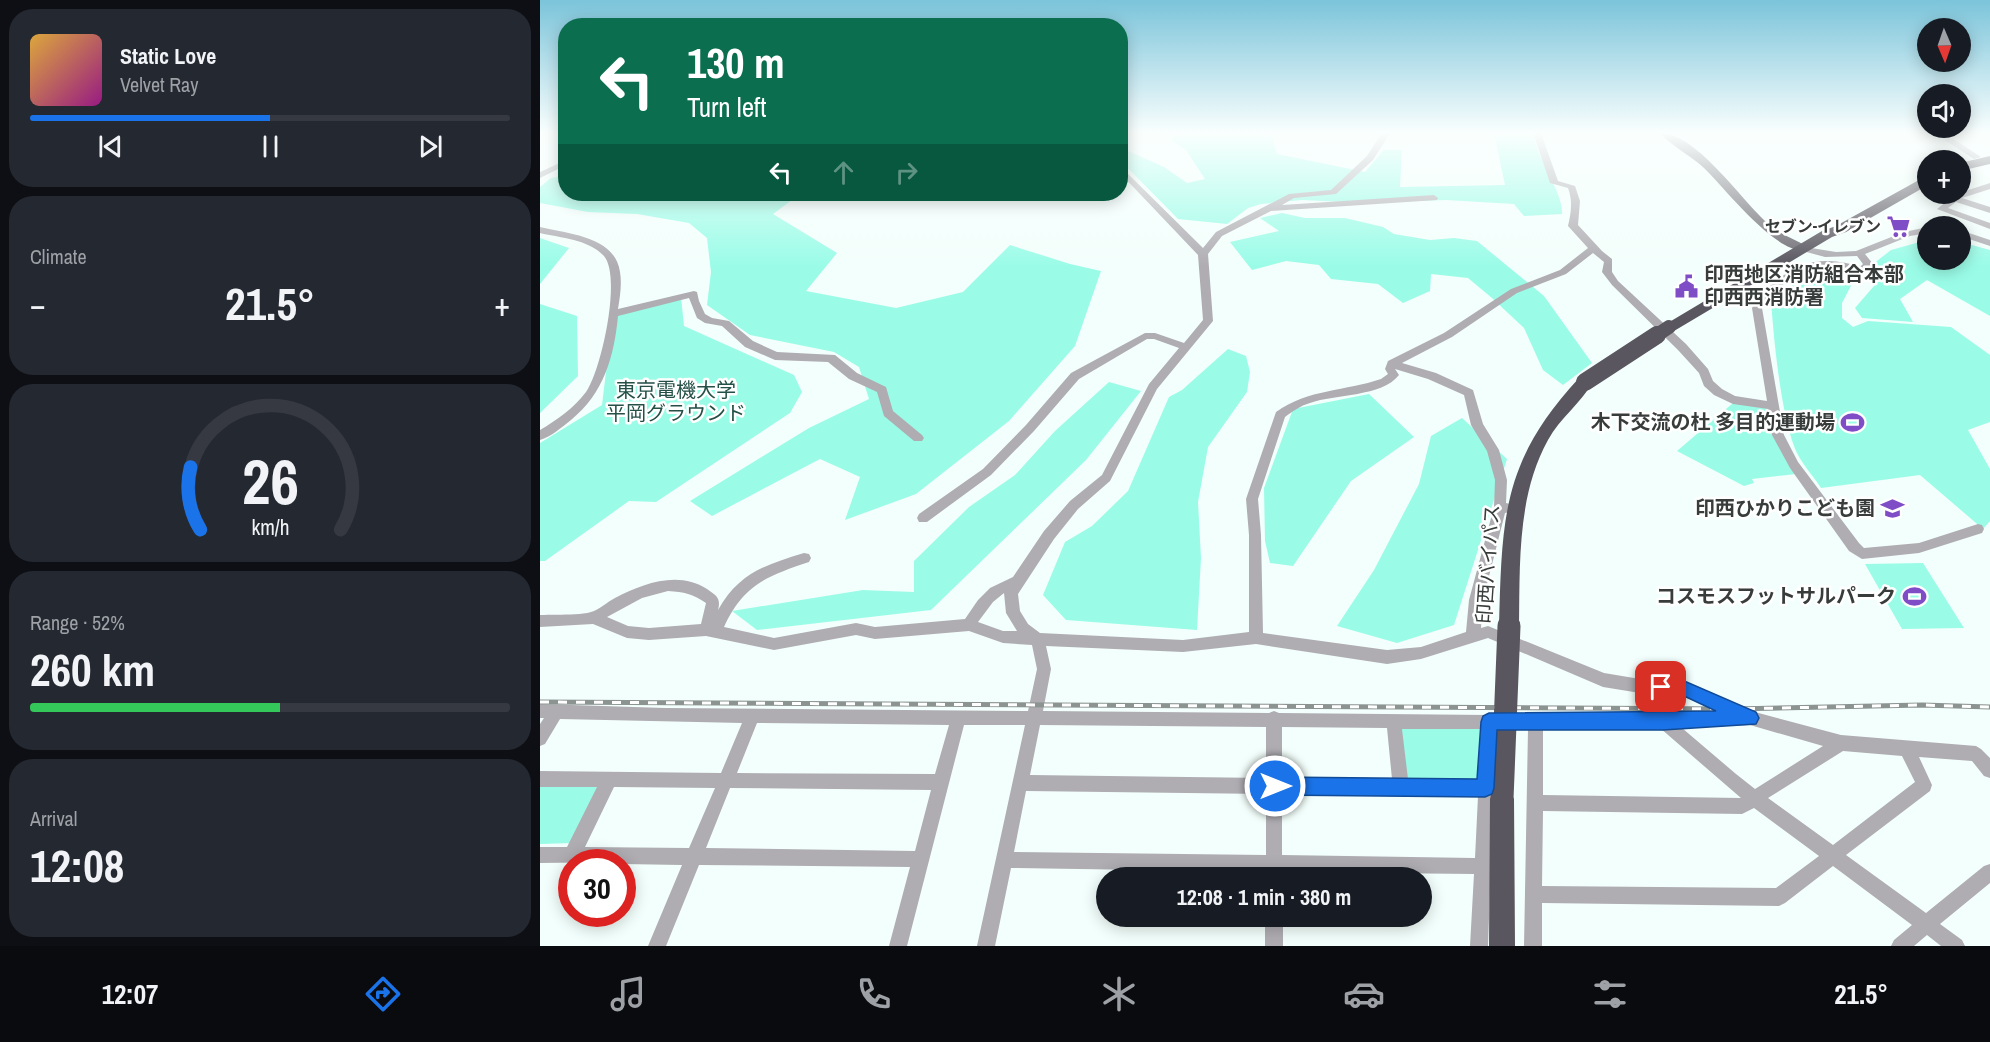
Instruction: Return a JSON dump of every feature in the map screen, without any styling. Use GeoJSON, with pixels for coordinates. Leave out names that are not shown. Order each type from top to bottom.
{"type":"FeatureCollection","features":[{"type":"Feature","properties":{"kind":"highway","name":"印西バイパス"},"geometry":{"type":"LineString","coordinates":[[1827,234],[1830,227],[1917,179]]}},
{"type":"Feature","properties":{"kind":"highway","name":"印西バイパス"},"geometry":{"type":"LineString","coordinates":[[1502,946],[1494,794],[1509,626],[1512,539],[1508,508],[1539,436],[1561,406],[1585,382],[1669,327],[1802,248],[1841,229],[1917,185]]}},
{"type":"Feature","properties":{"kind":"main road"},"geometry":{"type":"LineString","coordinates":[[1718,177],[1768,230],[1802,248]]}},
{"type":"Feature","properties":{"kind":"street"},"geometry":{"type":"LineString","coordinates":[[986,946],[1044,669],[1038,639],[1023,628],[1013,613],[1011,593],[1068,513],[1106,478],[1153,387],[1208,321],[1203,254],[1129,177]]}},
{"type":"Feature","properties":{"kind":"street"},"geometry":{"type":"LineString","coordinates":[[1203,254],[1219,234],[1248,216],[1292,196],[1333,192],[1349,177]]}},
{"type":"Feature","properties":{"kind":"street"},"geometry":{"type":"LineString","coordinates":[[1552,177],[1554,183],[1570,186],[1574,192],[1576,210],[1573,226],[1586,238],[1591,250],[1610,261],[1607,272],[1615,283],[1647,310],[1682,346],[1704,372],[1708,383],[1733,400],[1773,406]]}},
{"type":"Feature","properties":{"kind":"street"},"geometry":{"type":"LineString","coordinates":[[1971,192],[1990,186]]}},
{"type":"Feature","properties":{"kind":"street"},"geometry":{"type":"LineString","coordinates":[[1974,191],[1990,198]]}},
{"type":"Feature","properties":{"kind":"street"},"geometry":{"type":"LineString","coordinates":[[1269,208],[1434,198]]}},
{"type":"Feature","properties":{"kind":"street"},"geometry":{"type":"LineString","coordinates":[[1948,204],[1941,209],[1990,226]]}},
{"type":"Feature","properties":{"kind":"street"},"geometry":{"type":"LineString","coordinates":[[1971,204],[1990,210]]}},
{"type":"Feature","properties":{"kind":"street"},"geometry":{"type":"LineString","coordinates":[[540,230],[584,241],[599,248],[611,258],[616,273],[607,362],[597,384],[567,417],[540,436]]}},
{"type":"Feature","properties":{"kind":"street"},"geometry":{"type":"LineString","coordinates":[[1802,248],[1831,256],[1860,254],[1907,233],[1917,232]]}},
{"type":"Feature","properties":{"kind":"street"},"geometry":{"type":"LineString","coordinates":[[1971,237],[1990,243]]}},
{"type":"Feature","properties":{"kind":"street"},"geometry":{"type":"LineString","coordinates":[[1256,638],[1255,535],[1252,499],[1280,415],[1287,407],[1304,399],[1362,388],[1391,379],[1394,375],[1390,369],[1392,364],[1448,335],[1514,291],[1563,272],[1591,250]]}},
{"type":"Feature","properties":{"kind":"street"},"geometry":{"type":"LineString","coordinates":[[1860,254],[1868,264],[1866,270],[1817,264],[1803,270],[1762,298],[1757,308],[1778,435],[1789,456],[1858,552],[1865,555],[1919,548],[1978,529]]}},
{"type":"Feature","properties":{"kind":"street"},"geometry":{"type":"LineString","coordinates":[[613,314],[694,294],[694,301],[701,316],[709,321],[725,323],[749,345],[775,356],[831,358],[853,376],[876,386],[882,390],[888,413],[918,438]]}},
{"type":"Feature","properties":{"kind":"street"},"geometry":{"type":"LineString","coordinates":[[923,519],[987,472],[1083,370],[1145,336],[1155,336],[1186,347]]}},
{"type":"Feature","properties":{"kind":"street"},"geometry":{"type":"LineString","coordinates":[[1392,364],[1432,376],[1469,393],[1477,425],[1492,450],[1501,480],[1508,508],[1476,600],[1473,635]]}},
{"type":"Feature","properties":{"kind":"street"},"geometry":{"type":"LineString","coordinates":[[711,631],[728,601],[743,584],[772,568],[804,558]]}},
{"type":"Feature","properties":{"kind":"street"},"geometry":{"type":"LineString","coordinates":[[969,625],[972,617],[991,594],[1005,584],[1018,581]]}},
{"type":"Feature","properties":{"kind":"street"},"geometry":{"type":"LineString","coordinates":[[593,618],[624,600],[646,591],[667,584],[684,584],[702,591],[713,602],[711,631]]}},
{"type":"Feature","properties":{"kind":"street"},"geometry":{"type":"LineString","coordinates":[[540,621],[593,618],[627,632],[649,634],[711,631],[774,644],[856,629],[875,633],[969,625],[1003,637],[1183,646],[1256,638],[1388,657],[1421,653],[1488,632],[1603,680],[1640,686],[1682,688],[1750,718],[1841,743],[1976,754],[1990,770]]}},
{"type":"Feature","properties":{"kind":"street"},"geometry":{"type":"LineString","coordinates":[[540,711],[958,718],[1274,718],[1489,722],[1663,722],[1750,718]]}},
{"type":"Feature","properties":{"kind":"street"},"geometry":{"type":"LineString","coordinates":[[540,739],[556,711]]}},
{"type":"Feature","properties":{"kind":"street"},"geometry":{"type":"LineString","coordinates":[[657,946],[753,715]]}},
{"type":"Feature","properties":{"kind":"street"},"geometry":{"type":"LineString","coordinates":[[898,946],[958,718]]}},
{"type":"Feature","properties":{"kind":"street"},"geometry":{"type":"LineString","coordinates":[[1274,718],[1274,867]]}},
{"type":"Feature","properties":{"kind":"street"},"geometry":{"type":"LineString","coordinates":[[1394,720],[1401,787]]}},
{"type":"Feature","properties":{"kind":"street"},"geometry":{"type":"LineString","coordinates":[[1479,946],[1482,866],[1494,794],[1489,722]]}},
{"type":"Feature","properties":{"kind":"street"},"geometry":{"type":"LineString","coordinates":[[1533,946],[1536,722]]}},
{"type":"Feature","properties":{"kind":"street"},"geometry":{"type":"LineString","coordinates":[[1663,722],[1730,780],[1956,946]]}},
{"type":"Feature","properties":{"kind":"street"},"geometry":{"type":"LineString","coordinates":[[1534,803],[1742,806],[1757,799],[1841,743]]}},
{"type":"Feature","properties":{"kind":"street"},"geometry":{"type":"LineString","coordinates":[[1533,894],[1779,897],[1924,785],[1907,749]]}},
{"type":"Feature","properties":{"kind":"street"},"geometry":{"type":"LineString","coordinates":[[540,779],[941,782]]}},
{"type":"Feature","properties":{"kind":"street"},"geometry":{"type":"LineString","coordinates":[[575,849],[610,779]]}},
{"type":"Feature","properties":{"kind":"street"},"geometry":{"type":"LineString","coordinates":[[1021,783],[1401,787],[1494,794]]}},
{"type":"Feature","properties":{"kind":"street"},"geometry":{"type":"LineString","coordinates":[[540,855],[558,855]]}},
{"type":"Feature","properties":{"kind":"street"},"geometry":{"type":"LineString","coordinates":[[636,856],[921,858]]}},
{"type":"Feature","properties":{"kind":"street"},"geometry":{"type":"LineString","coordinates":[[1005,860],[1176,867]]}},
{"type":"Feature","properties":{"kind":"street"},"geometry":{"type":"LineString","coordinates":[[1432,867],[1482,866]]}},
{"type":"Feature","properties":{"kind":"street"},"geometry":{"type":"LineString","coordinates":[[1900,946],[1990,872]]}},
{"type":"Feature","properties":{"kind":"street"},"geometry":{"type":"LineString","coordinates":[[1274,927],[1274,946]]}},
{"type":"Feature","properties":{"kind":"green space"},"geometry":{"type":"Polygon","coordinates":[[[558,177],[558,201],[791,201],[773,214],[837,253],[806,291],[896,308],[963,292],[1010,245],[1101,271],[1075,346],[1009,421],[916,494],[845,520],[860,477],[820,459],[712,516],[690,501],[809,428],[869,399],[859,367],[834,352],[750,335],[707,305],[711,272],[707,238],[689,223],[637,214],[588,212],[540,203],[540,187],[551,178],[558,177]]]}},
{"type":"Feature","properties":{"kind":"green space"},"geometry":{"type":"Polygon","coordinates":[[[1137,177],[1179,177],[1187,183],[1205,179],[1204,177],[1401,177],[1400,187],[1505,185],[1503,177],[1550,177],[1559,197],[1562,214],[1524,216],[1514,204],[1446,200],[1364,203],[1302,200],[1261,204],[1248,208],[1227,224],[1178,219],[1137,177]]]}},
{"type":"Feature","properties":{"kind":"green space"},"geometry":{"type":"Polygon","coordinates":[[[1282,213],[1305,218],[1345,218],[1383,227],[1394,234],[1430,240],[1454,238],[1477,241],[1544,296],[1592,363],[1563,385],[1543,370],[1524,328],[1468,278],[1431,274],[1430,291],[1403,303],[1378,284],[1331,279],[1319,265],[1286,261],[1252,270],[1230,242],[1279,231],[1260,218],[1282,213]]]}},
{"type":"Feature","properties":{"kind":"green space"},"geometry":{"type":"Polygon","coordinates":[[[540,238],[569,248],[540,284],[540,238]]]}},
{"type":"Feature","properties":{"kind":"green space"},"geometry":{"type":"Polygon","coordinates":[[[1917,243],[1917,270],[1971,270],[1971,245],[1990,250],[1990,316],[1927,280],[1900,299],[1913,322],[1862,318],[1855,308],[1880,279],[1873,264],[1891,250],[1917,243]]]}},
{"type":"Feature","properties":{"kind":"green space"},"geometry":{"type":"Polygon","coordinates":[[[1809,273],[1854,280],[1842,303],[1842,318],[1853,327],[1868,321],[1951,327],[1990,355],[1990,422],[1968,430],[1990,469],[1990,521],[1983,529],[1920,475],[1821,488],[1802,462],[1791,438],[1783,400],[1771,301],[1809,273]]]}},
{"type":"Feature","properties":{"kind":"green space","name":"東京電機大学 平岡グラウンド"},"geometry":{"type":"Polygon","coordinates":[[[681,297],[684,326],[794,375],[802,392],[790,413],[656,502],[629,501],[545,561],[540,561],[540,443],[602,405],[613,314],[681,297]]]}},
{"type":"Feature","properties":{"kind":"green space"},"geometry":{"type":"Polygon","coordinates":[[[540,304],[577,316],[578,376],[540,413],[540,304]]]}},
{"type":"Feature","properties":{"kind":"green space"},"geometry":{"type":"Polygon","coordinates":[[[1228,349],[1246,356],[1250,372],[1247,392],[1208,447],[1198,502],[1201,558],[1197,630],[1066,620],[1043,595],[1065,542],[1092,526],[1128,491],[1169,397],[1182,390],[1228,349]]]}},
{"type":"Feature","properties":{"kind":"green space"},"geometry":{"type":"Polygon","coordinates":[[[1109,382],[1141,391],[1086,460],[931,610],[757,630],[732,611],[863,590],[914,592],[914,561],[969,507],[1015,475],[1055,431],[1109,382]]]}},
{"type":"Feature","properties":{"kind":"green space"},"geometry":{"type":"Polygon","coordinates":[[[1369,394],[1414,437],[1351,481],[1293,566],[1270,563],[1265,541],[1264,488],[1293,409],[1369,394]]]}},
{"type":"Feature","properties":{"kind":"green space"},"geometry":{"type":"Polygon","coordinates":[[[1733,403],[1770,409],[1796,474],[1752,479],[1754,483],[1744,486],[1677,451],[1733,403]]]}},
{"type":"Feature","properties":{"kind":"green space"},"geometry":{"type":"Polygon","coordinates":[[[1462,418],[1507,459],[1454,625],[1397,643],[1337,626],[1374,570],[1419,484],[1431,436],[1462,418]]]}},
{"type":"Feature","properties":{"kind":"green space","name":"コスモスフットサルパーク"},"geometry":{"type":"Polygon","coordinates":[[[1923,563],[1964,628],[1902,629],[1865,564],[1923,563]]]}},
{"type":"Feature","properties":{"kind":"green space"},"geometry":{"type":"Polygon","coordinates":[[[1399,725],[1483,727],[1482,781],[1406,783],[1399,725]]]}},
{"type":"Feature","properties":{"kind":"green space"},"geometry":{"type":"Polygon","coordinates":[[[540,782],[606,783],[574,843],[540,844],[540,782]]]}},
{"type":"Feature","properties":{"kind":"railway"},"geometry":{"type":"LineString","coordinates":[[540,702],[1733,709],[1922,705],[1990,707]]}},
{"type":"Feature","properties":{"kind":"place","name":"セブン-イレブン"},"geometry":{"type":"Point","coordinates":[1899,226]}},
{"type":"Feature","properties":{"kind":"place","name":"印西地区消防組合本部 印西西消防署"},"geometry":{"type":"Point","coordinates":[1686,286]}},
{"type":"Feature","properties":{"kind":"place","name":"木下交流の杜 多目的運動場"},"geometry":{"type":"Point","coordinates":[1853,422]}},
{"type":"Feature","properties":{"kind":"place","name":"印西ひかりこども園"},"geometry":{"type":"Point","coordinates":[1893,508]}},
{"type":"Feature","properties":{"kind":"place","name":"コスモスフットサルパーク"},"geometry":{"type":"Point","coordinates":[1914,596]}},
{"type":"Feature","properties":{"kind":"route"},"geometry":{"type":"LineString","coordinates":[[1275,786],[1485,788],[1489,722],[1663,722],[1750,718],[1682,688],[1661,687]]}}]}
